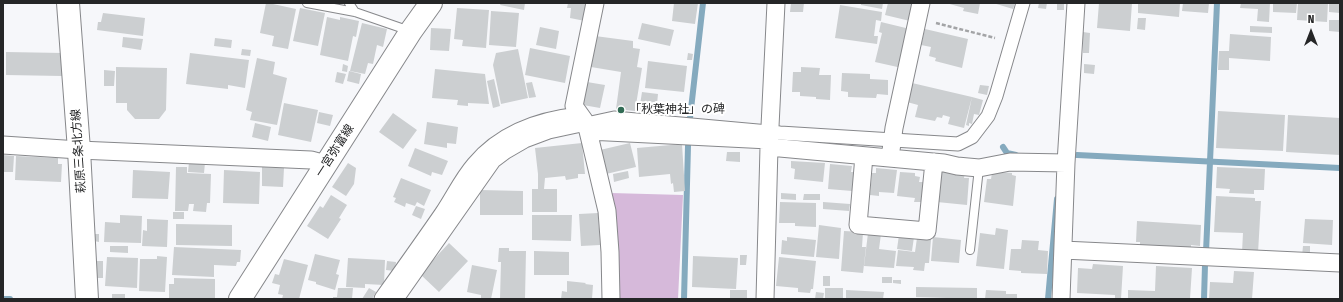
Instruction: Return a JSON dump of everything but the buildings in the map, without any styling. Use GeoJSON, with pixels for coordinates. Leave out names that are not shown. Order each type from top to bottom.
{"type":"FeatureCollection","features":[{"type":"Feature","properties":{"kind":"main road","name":"萩原三条北方線"},"geometry":{"type":"LineString","coordinates":[[68,3],[79,150],[87,299]]}},
{"type":"Feature","properties":{"kind":"main road","name":"一宮弥富線"},"geometry":{"type":"LineString","coordinates":[[240,299],[411,31],[431,3]]}},
{"type":"Feature","properties":{"kind":"street"},"geometry":{"type":"LineString","coordinates":[[595,3],[574,106],[585,124],[607,211],[611,299]]}},
{"type":"Feature","properties":{"kind":"street"},"geometry":{"type":"LineString","coordinates":[[765,299],[776,3]]}},
{"type":"Feature","properties":{"kind":"street"},"geometry":{"type":"LineString","coordinates":[[770,140],[892,140],[958,144],[972,137],[988,116],[996,96],[1023,3]]}},
{"type":"Feature","properties":{"kind":"street"},"geometry":{"type":"LineString","coordinates":[[1061,299],[1066,163],[1076,3]]}},
{"type":"Feature","properties":{"kind":"street"},"geometry":{"type":"LineString","coordinates":[[890,158],[894,128],[920,11]]}},
{"type":"Feature","properties":{"kind":"street"},"geometry":{"type":"LineString","coordinates":[[383,299],[450,204],[474,166],[484,155],[507,138],[523,130],[558,118],[585,124],[770,140],[864,156],[944,163],[979,168],[1010,162],[1066,163]]}},
{"type":"Feature","properties":{"kind":"street"},"geometry":{"type":"LineString","coordinates":[[397,299],[494,161],[506,152],[526,141],[549,132],[585,124]]}},
{"type":"Feature","properties":{"kind":"street"},"geometry":{"type":"LineString","coordinates":[[3,145],[79,150],[311,160],[326,164]]}},
{"type":"Feature","properties":{"kind":"street"},"geometry":{"type":"LineString","coordinates":[[864,156],[858,225],[927,231],[934,162]]}},
{"type":"Feature","properties":{"kind":"street"},"geometry":{"type":"LineString","coordinates":[[1063,250],[1340,263]]}},
{"type":"Feature","properties":{"kind":"lane"},"geometry":{"type":"LineString","coordinates":[[307,3],[355,12],[411,31]]}},
{"type":"Feature","properties":{"kind":"lane"},"geometry":{"type":"LineString","coordinates":[[349,3],[355,12]]}},
{"type":"Feature","properties":{"kind":"lane"},"geometry":{"type":"LineString","coordinates":[[970,250],[979,168]]}},
{"type":"Feature","properties":{"kind":"path"},"geometry":{"type":"LineString","coordinates":[[920,11],[1011,42]]}},
{"type":"Feature","properties":{"kind":"shaded area"},"geometry":{"type":"Polygon","coordinates":[[[611,193],[683,195],[678,299],[616,298],[618,242],[611,193]]]}},
{"type":"Feature","properties":{"kind":"waterway"},"geometry":{"type":"LineString","coordinates":[[690,118],[703,3]]}},
{"type":"Feature","properties":{"kind":"waterway"},"geometry":{"type":"LineString","coordinates":[[1206,252],[1217,3]]}},
{"type":"Feature","properties":{"kind":"waterway"},"geometry":{"type":"LineString","coordinates":[[684,299],[688,146]]}},
{"type":"Feature","properties":{"kind":"waterway"},"geometry":{"type":"LineString","coordinates":[[1003,147],[1007,153],[1016,155]]}},
{"type":"Feature","properties":{"kind":"waterway"},"geometry":{"type":"LineString","coordinates":[[1077,155],[1340,168]]}},
{"type":"Feature","properties":{"kind":"waterway"},"geometry":{"type":"LineString","coordinates":[[1048,299],[1057,199]]}},
{"type":"Feature","properties":{"kind":"waterway"},"geometry":{"type":"LineString","coordinates":[[1204,299],[1205,265]]}},
{"type":"Feature","properties":{"kind":"waterway"},"geometry":{"type":"LineString","coordinates":[[3,299],[10,299]]}},
{"type":"Feature","properties":{"kind":"place","name":"「秋葉神社」の碑"},"geometry":{"type":"Point","coordinates":[621,110]}}]}
